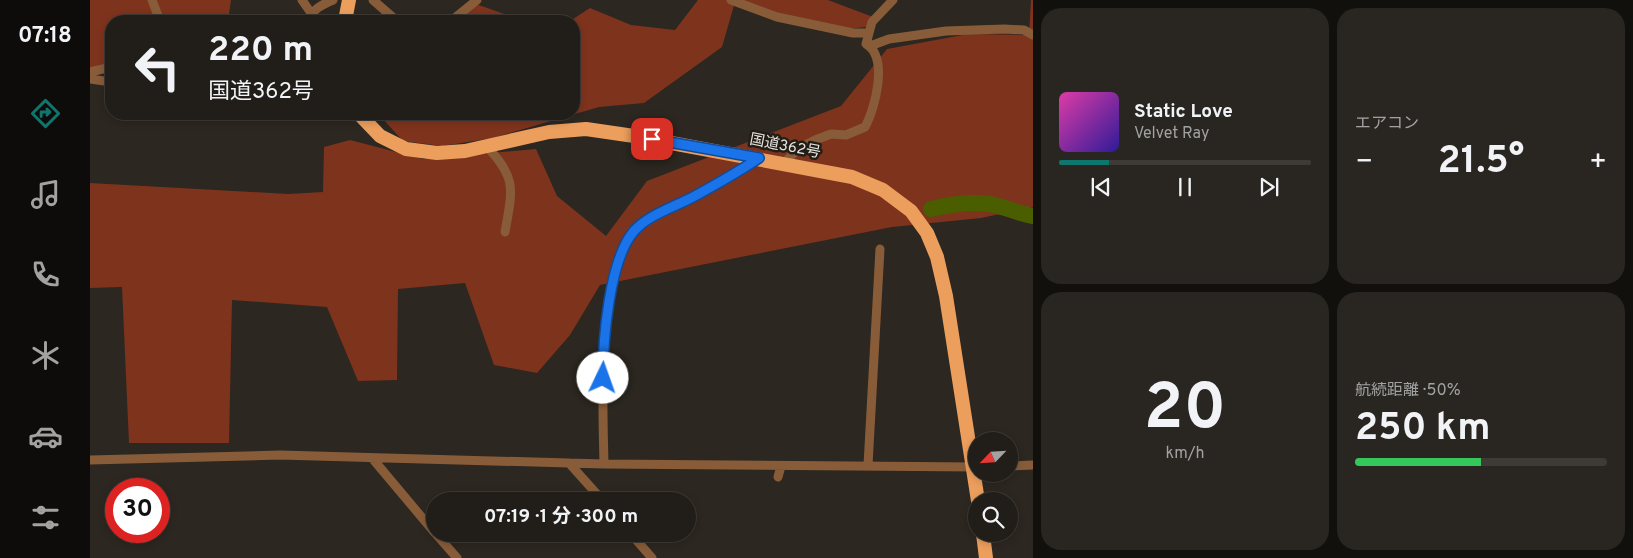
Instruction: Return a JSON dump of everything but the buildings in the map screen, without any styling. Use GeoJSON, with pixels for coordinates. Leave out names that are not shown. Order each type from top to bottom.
{"type":"FeatureCollection","features":[{"type":"Feature","properties":{"kind":"highway"},"geometry":{"type":"LineString","coordinates":[[347,15],[349,0]]}},
{"type":"Feature","properties":{"kind":"highway","name":"国道362号"},"geometry":{"type":"LineString","coordinates":[[365,120],[380,136],[406,149],[436,153],[466,151],[549,132],[586,129],[784,163],[852,177],[883,190],[911,211],[927,233],[937,257],[946,296],[968,432]]}},
{"type":"Feature","properties":{"kind":"highway"},"geometry":{"type":"LineString","coordinates":[[984,542],[986,558]]}},
{"type":"Feature","properties":{"kind":"street"},"geometry":{"type":"LineString","coordinates":[[152,0],[158,15]]}},
{"type":"Feature","properties":{"kind":"street"},"geometry":{"type":"LineString","coordinates":[[302,0],[309,15]]}},
{"type":"Feature","properties":{"kind":"street"},"geometry":{"type":"LineString","coordinates":[[312,15],[321,5],[333,0]]}},
{"type":"Feature","properties":{"kind":"street"},"geometry":{"type":"LineString","coordinates":[[373,0],[390,15]]}},
{"type":"Feature","properties":{"kind":"street"},"geometry":{"type":"LineString","coordinates":[[458,15],[477,0]]}},
{"type":"Feature","properties":{"kind":"street"},"geometry":{"type":"LineString","coordinates":[[731,0],[777,18],[853,33],[869,33]]}},
{"type":"Feature","properties":{"kind":"street"},"geometry":{"type":"LineString","coordinates":[[784,163],[798,150],[815,140],[831,134],[846,135],[865,127],[873,110],[878,84],[878,64],[874,52],[866,44],[872,22],[893,0]]}},
{"type":"Feature","properties":{"kind":"street"},"geometry":{"type":"LineString","coordinates":[[870,46],[889,40],[946,31],[1024,30],[1033,35]]}},
{"type":"Feature","properties":{"kind":"street"},"geometry":{"type":"LineString","coordinates":[[90,72],[105,68]]}},
{"type":"Feature","properties":{"kind":"street"},"geometry":{"type":"LineString","coordinates":[[90,79],[105,81]]}},
{"type":"Feature","properties":{"kind":"street"},"geometry":{"type":"LineString","coordinates":[[486,146],[506,169],[511,184],[505,232]]}},
{"type":"Feature","properties":{"kind":"street"},"geometry":{"type":"LineString","coordinates":[[604,464],[603,366],[608,310],[614,277],[626,243],[633,232],[653,217],[695,196],[759,158]]}},
{"type":"Feature","properties":{"kind":"street"},"geometry":{"type":"LineString","coordinates":[[868,465],[880,249]]}},
{"type":"Feature","properties":{"kind":"street"},"geometry":{"type":"LineString","coordinates":[[90,460],[280,455],[604,464],[968,467]]}},
{"type":"Feature","properties":{"kind":"street"},"geometry":{"type":"LineString","coordinates":[[372,458],[426,521]]}},
{"type":"Feature","properties":{"kind":"street"},"geometry":{"type":"LineString","coordinates":[[569,463],[595,492]]}},
{"type":"Feature","properties":{"kind":"street"},"geometry":{"type":"LineString","coordinates":[[1018,466],[1033,465]]}},
{"type":"Feature","properties":{"kind":"street"},"geometry":{"type":"LineString","coordinates":[[778,477],[781,466]]}},
{"type":"Feature","properties":{"kind":"street"},"geometry":{"type":"LineString","coordinates":[[443,542],[456,558]]}},
{"type":"Feature","properties":{"kind":"street"},"geometry":{"type":"LineString","coordinates":[[638,542],[652,558]]}},
{"type":"Feature","properties":{"kind":"shaded area"},"geometry":{"type":"Polygon","coordinates":[[[90,0],[231,0],[229,15],[105,15],[105,64],[90,68],[90,0]]]}},
{"type":"Feature","properties":{"kind":"shaded area"},"geometry":{"type":"Polygon","coordinates":[[[698,0],[828,0],[873,17],[866,27],[837,30],[735,2],[722,47],[644,103],[599,107],[580,113],[579,15],[590,8],[631,25],[675,30],[698,0]]]}},
{"type":"Feature","properties":{"kind":"shaded area"},"geometry":{"type":"Polygon","coordinates":[[[1031,0],[1033,0],[1033,207],[981,218],[892,227],[600,285],[570,335],[537,373],[494,365],[465,283],[398,289],[397,380],[358,381],[327,307],[232,300],[229,443],[129,443],[122,287],[90,288],[90,183],[288,194],[323,192],[324,147],[350,140],[423,159],[536,149],[557,196],[606,236],[647,181],[841,106],[887,49],[968,34],[1029,35],[1031,0]]]}},
{"type":"Feature","properties":{"kind":"shaded area"},"geometry":{"type":"Polygon","coordinates":[[[473,3],[507,15],[456,15],[473,3]]]}},
{"type":"Feature","properties":{"kind":"shaded area"},"geometry":{"type":"Polygon","coordinates":[[[384,120],[555,120],[493,138],[442,146],[403,141],[384,120]]]}},
{"type":"Feature","properties":{"kind":"waterway"},"geometry":{"type":"LineString","coordinates":[[931,209],[956,204],[982,203],[1033,216]]}},
{"type":"Feature","properties":{"kind":"route"},"geometry":{"type":"LineString","coordinates":[[603,378],[608,310],[614,277],[626,243],[633,232],[653,217],[695,196],[759,158],[652,139]]}}]}
